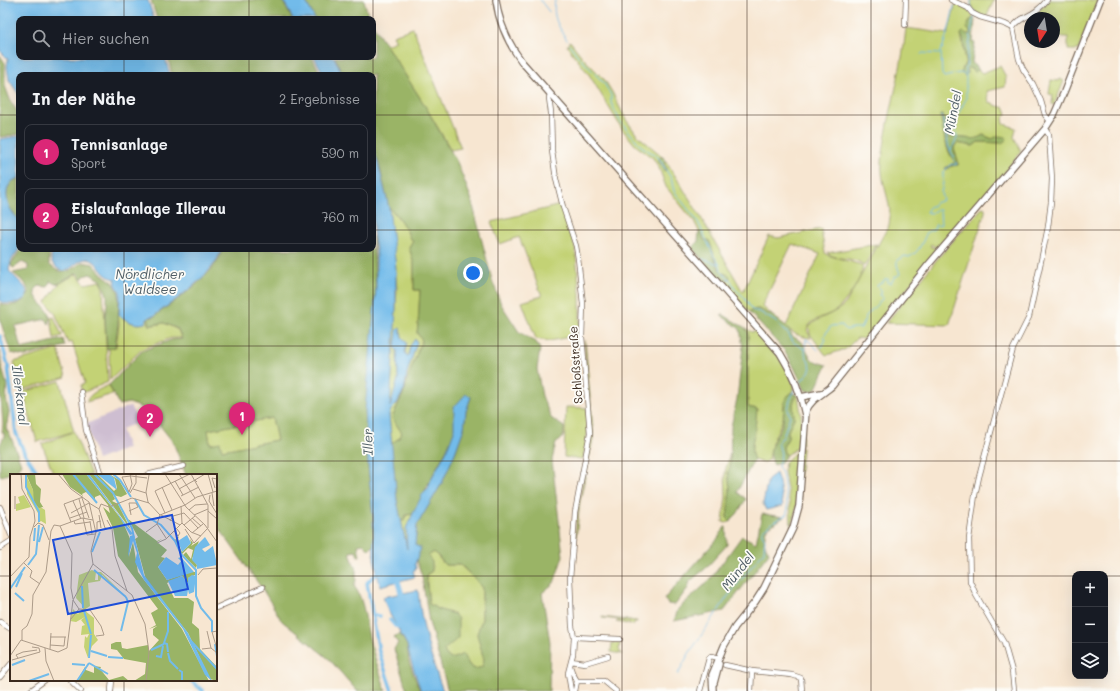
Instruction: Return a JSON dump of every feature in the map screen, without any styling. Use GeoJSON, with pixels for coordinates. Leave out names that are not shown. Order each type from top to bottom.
{"type":"FeatureCollection","features":[{"type":"Feature","properties":{"kind":"main road"},"geometry":{"type":"LineString","coordinates":[[496,0],[500,21],[505,35],[522,62],[780,353],[801,397],[805,420]]}},
{"type":"Feature","properties":{"kind":"main road"},"geometry":{"type":"LineString","coordinates":[[713,688],[712,675],[728,639],[735,627],[764,588],[793,528],[799,506],[806,411],[812,401],[832,386],[846,370],[915,282],[1045,129],[1064,92],[1100,0]]}},
{"type":"Feature","properties":{"kind":"main road"},"geometry":{"type":"LineString","coordinates":[[801,397],[824,392]]}},
{"type":"Feature","properties":{"kind":"main road"},"geometry":{"type":"LineString","coordinates":[[801,397],[812,401]]}},
{"type":"Feature","properties":{"kind":"street"},"geometry":{"type":"LineString","coordinates":[[905,25],[906,0]]}},
{"type":"Feature","properties":{"kind":"street"},"geometry":{"type":"LineString","coordinates":[[951,0],[968,8],[980,17],[1005,24],[1013,28]]}},
{"type":"Feature","properties":{"kind":"street"},"geometry":{"type":"LineString","coordinates":[[1046,2],[1036,11],[1019,20],[1013,28],[1019,59],[1041,101],[1045,115],[1050,121]]}},
{"type":"Feature","properties":{"kind":"street","name":"Schloßstraße"},"geometry":{"type":"LineString","coordinates":[[550,94],[552,151],[556,179],[563,207],[576,246],[578,258],[583,304],[582,337],[590,433],[575,512],[570,578],[572,626],[574,637],[568,673],[571,691]]}},
{"type":"Feature","properties":{"kind":"street"},"geometry":{"type":"LineString","coordinates":[[1014,691],[1011,666],[1004,644],[976,595],[970,581],[969,539],[975,495],[987,446],[1013,349],[1026,323],[1032,303],[1048,227],[1052,180],[1049,135],[1045,129]]}},
{"type":"Feature","properties":{"kind":"street"},"geometry":{"type":"LineString","coordinates":[[81,392],[86,430],[100,474]]}},
{"type":"Feature","properties":{"kind":"street"},"geometry":{"type":"LineString","coordinates":[[151,474],[184,466]]}},
{"type":"Feature","properties":{"kind":"street"},"geometry":{"type":"LineString","coordinates":[[0,507],[10,532]]}},
{"type":"Feature","properties":{"kind":"street"},"geometry":{"type":"LineString","coordinates":[[0,548],[10,542]]}},
{"type":"Feature","properties":{"kind":"street"},"geometry":{"type":"LineString","coordinates":[[217,608],[263,587]]}},
{"type":"Feature","properties":{"kind":"street"},"geometry":{"type":"LineString","coordinates":[[0,622],[10,628]]}},
{"type":"Feature","properties":{"kind":"street"},"geometry":{"type":"LineString","coordinates":[[574,637],[620,638]]}},
{"type":"Feature","properties":{"kind":"street"},"geometry":{"type":"LineString","coordinates":[[571,662],[585,663],[608,656]]}},
{"type":"Feature","properties":{"kind":"street"},"geometry":{"type":"LineString","coordinates":[[700,691],[709,658],[711,656],[719,658]]}},
{"type":"Feature","properties":{"kind":"street","name":"Schloßstraße"},"geometry":{"type":"LineString","coordinates":[[571,662],[572,672],[577,681]]}},
{"type":"Feature","properties":{"kind":"street"},"geometry":{"type":"LineString","coordinates":[[0,677],[10,665]]}},
{"type":"Feature","properties":{"kind":"street"},"geometry":{"type":"LineString","coordinates":[[725,665],[752,671],[792,675],[801,678],[802,691]]}},
{"type":"Feature","properties":{"kind":"street"},"geometry":{"type":"LineString","coordinates":[[751,691],[752,671]]}},
{"type":"Feature","properties":{"kind":"street"},"geometry":{"type":"LineString","coordinates":[[30,691],[44,681]]}},
{"type":"Feature","properties":{"kind":"street"},"geometry":{"type":"LineString","coordinates":[[71,681],[81,691]]}},
{"type":"Feature","properties":{"kind":"street"},"geometry":{"type":"LineString","coordinates":[[111,691],[112,681]]}},
{"type":"Feature","properties":{"kind":"street"},"geometry":{"type":"LineString","coordinates":[[575,691],[577,681],[604,681],[616,691]]}},
{"type":"Feature","properties":{"kind":"shaded area"},"geometry":{"type":"Polygon","coordinates":[[[130,406],[136,417],[135,424],[121,429],[128,448],[97,460],[86,424],[130,406]]]}},
{"type":"Feature","properties":{"kind":"green space"},"geometry":{"type":"Polygon","coordinates":[[[151,0],[282,0],[290,16],[156,16],[151,0]]]}},
{"type":"Feature","properties":{"kind":"green space"},"geometry":{"type":"Polygon","coordinates":[[[305,0],[364,0],[368,16],[313,16],[305,0]]]}},
{"type":"Feature","properties":{"kind":"green space"},"geometry":{"type":"Polygon","coordinates":[[[971,0],[994,0],[986,18],[975,12],[972,7],[971,0]]]}},
{"type":"Feature","properties":{"kind":"green space"},"geometry":{"type":"Polygon","coordinates":[[[1049,0],[1098,0],[1078,50],[1068,50],[1068,37],[1060,37],[1060,12],[1037,12],[1049,0]]]}},
{"type":"Feature","properties":{"kind":"green space"},"geometry":{"type":"Polygon","coordinates":[[[956,3],[961,5],[973,15],[972,16],[974,18],[970,20],[970,35],[961,34],[966,61],[962,69],[968,67],[975,72],[977,69],[982,73],[1000,66],[1006,77],[1005,87],[987,91],[989,102],[1005,108],[1007,114],[1003,118],[1004,124],[1016,128],[1014,137],[1021,151],[1002,176],[939,249],[931,244],[930,246],[937,251],[866,339],[857,338],[846,349],[827,355],[810,334],[809,327],[846,303],[889,225],[890,209],[883,177],[882,161],[906,28],[948,34],[956,3]],[[946,128],[944,136],[945,141],[948,151],[955,162],[951,166],[958,165],[954,147],[957,143],[973,146],[978,142],[1002,143],[983,135],[974,139],[948,138],[946,128]]]}},
{"type":"Feature","properties":{"kind":"green space"},"geometry":{"type":"Polygon","coordinates":[[[974,18],[973,42],[975,43],[972,62],[977,69],[975,73],[972,69],[968,68],[965,76],[961,73],[966,61],[961,34],[963,32],[970,35],[967,28],[970,20],[974,18]]]}},
{"type":"Feature","properties":{"kind":"green space"},"geometry":{"type":"Polygon","coordinates":[[[413,28],[461,148],[451,150],[424,104],[386,45],[396,41],[393,35],[413,28]]]}},
{"type":"Feature","properties":{"kind":"green space"},"geometry":{"type":"Polygon","coordinates":[[[376,30],[424,104],[457,162],[471,198],[492,280],[501,304],[519,332],[536,342],[540,349],[537,369],[542,396],[551,418],[564,427],[563,436],[561,440],[556,443],[552,460],[563,556],[554,583],[542,593],[550,642],[549,691],[448,691],[429,622],[422,576],[416,560],[420,548],[415,545],[417,525],[442,483],[455,453],[464,428],[466,411],[471,397],[454,407],[455,429],[452,438],[414,514],[406,515],[404,521],[400,520],[391,444],[399,438],[402,433],[392,418],[405,390],[407,380],[422,340],[417,333],[420,290],[414,290],[414,264],[409,247],[413,240],[410,239],[407,231],[396,214],[389,208],[376,156],[376,72],[342,72],[336,60],[376,60],[376,30]],[[434,552],[428,556],[432,562],[432,571],[426,575],[429,604],[440,610],[454,614],[458,619],[458,638],[444,650],[446,655],[451,659],[464,654],[469,665],[475,669],[482,667],[484,660],[477,634],[482,619],[482,588],[461,565],[445,565],[434,552]]]}},
{"type":"Feature","properties":{"kind":"green space"},"geometry":{"type":"Polygon","coordinates":[[[570,41],[583,58],[604,79],[625,118],[637,135],[662,156],[660,157],[664,163],[666,161],[699,214],[743,292],[769,236],[778,238],[821,229],[825,253],[827,255],[862,265],[862,270],[857,283],[839,308],[816,320],[807,328],[811,338],[797,335],[786,326],[820,254],[792,244],[762,306],[773,316],[759,309],[749,312],[722,282],[724,279],[723,273],[694,221],[666,187],[659,168],[653,158],[635,145],[622,129],[590,76],[567,46],[570,41]]]}},
{"type":"Feature","properties":{"kind":"green space"},"geometry":{"type":"Polygon","coordinates":[[[0,55],[5,63],[5,86],[11,102],[16,110],[16,134],[0,137],[0,55]]]}},
{"type":"Feature","properties":{"kind":"green space"},"geometry":{"type":"Polygon","coordinates":[[[169,60],[314,60],[320,72],[171,72],[169,60]]]}},
{"type":"Feature","properties":{"kind":"green space"},"geometry":{"type":"Polygon","coordinates":[[[1059,79],[1064,81],[1054,105],[1052,104],[1053,95],[1049,94],[1051,80],[1058,81],[1059,79]]]}},
{"type":"Feature","properties":{"kind":"green space"},"geometry":{"type":"Polygon","coordinates":[[[941,115],[943,115],[948,138],[957,137],[971,139],[983,135],[992,139],[998,136],[1006,137],[1007,139],[1002,143],[978,142],[973,146],[957,143],[954,147],[958,165],[951,166],[946,170],[945,168],[955,162],[949,152],[945,140],[941,115]]]}},
{"type":"Feature","properties":{"kind":"green space"},"geometry":{"type":"Polygon","coordinates":[[[662,156],[666,161],[664,163],[667,169],[664,171],[658,160],[662,156]]]}},
{"type":"Feature","properties":{"kind":"green space"},"geometry":{"type":"Polygon","coordinates":[[[16,180],[16,217],[11,212],[7,202],[7,192],[11,182],[16,180]]]}},
{"type":"Feature","properties":{"kind":"green space"},"geometry":{"type":"Polygon","coordinates":[[[561,205],[575,247],[580,294],[580,332],[578,335],[550,341],[536,339],[522,302],[542,296],[519,237],[500,244],[491,222],[561,205]]]}},
{"type":"Feature","properties":{"kind":"green space"},"geometry":{"type":"Polygon","coordinates":[[[983,207],[985,208],[985,212],[949,325],[886,323],[939,257],[983,207]]]}},
{"type":"Feature","properties":{"kind":"green space"},"geometry":{"type":"Polygon","coordinates":[[[389,208],[401,222],[410,239],[413,240],[409,247],[414,264],[414,290],[420,290],[417,333],[422,340],[407,380],[405,390],[392,418],[402,433],[399,438],[391,444],[389,414],[404,390],[407,373],[417,342],[410,346],[409,356],[407,356],[401,332],[397,350],[398,379],[390,407],[397,289],[389,208]]]}},
{"type":"Feature","properties":{"kind":"green space"},"geometry":{"type":"Polygon","coordinates":[[[699,231],[704,240],[709,240],[714,254],[713,256],[720,270],[729,275],[730,278],[728,280],[724,280],[722,282],[692,248],[698,241],[699,231]]]}},
{"type":"Feature","properties":{"kind":"green space"},"geometry":{"type":"Polygon","coordinates":[[[877,244],[864,266],[857,261],[836,257],[827,253],[877,244]]]}},
{"type":"Feature","properties":{"kind":"green space"},"geometry":{"type":"Polygon","coordinates":[[[19,252],[50,252],[49,264],[58,271],[66,272],[82,262],[93,264],[103,275],[113,282],[119,293],[118,324],[115,347],[107,349],[105,316],[107,295],[101,280],[90,274],[84,276],[82,279],[77,273],[60,283],[55,284],[50,281],[48,287],[39,286],[35,290],[38,299],[49,314],[49,324],[46,319],[15,326],[21,349],[63,339],[65,346],[25,356],[11,353],[0,320],[0,303],[4,305],[17,304],[25,299],[29,292],[25,283],[13,273],[28,270],[28,265],[22,262],[14,268],[11,264],[19,252]]]}},
{"type":"Feature","properties":{"kind":"green space"},"geometry":{"type":"Polygon","coordinates":[[[221,252],[374,252],[376,289],[366,439],[374,545],[369,550],[364,544],[358,545],[360,556],[358,556],[356,551],[350,552],[354,565],[356,566],[356,580],[354,586],[361,598],[369,639],[386,691],[357,691],[329,659],[282,621],[263,590],[217,525],[217,474],[186,474],[173,442],[154,418],[140,407],[129,403],[119,405],[109,385],[142,351],[171,340],[182,339],[178,329],[164,323],[150,325],[148,318],[153,317],[194,287],[213,268],[221,252]],[[272,418],[208,430],[210,444],[220,442],[222,450],[277,440],[272,418]]]}},
{"type":"Feature","properties":{"kind":"green space"},"geometry":{"type":"Polygon","coordinates":[[[76,274],[85,284],[101,281],[103,289],[108,382],[82,393],[81,385],[85,383],[72,342],[68,343],[55,313],[46,302],[59,284],[76,274]]]}},
{"type":"Feature","properties":{"kind":"green space"},"geometry":{"type":"Polygon","coordinates":[[[756,309],[773,316],[786,326],[792,336],[802,342],[812,360],[827,365],[815,390],[810,392],[805,390],[785,351],[749,312],[756,309]]]}},
{"type":"Feature","properties":{"kind":"green space"},"geometry":{"type":"Polygon","coordinates":[[[118,312],[126,320],[137,324],[145,323],[148,318],[149,326],[164,323],[178,330],[181,338],[171,338],[142,349],[110,380],[109,348],[116,347],[119,324],[118,312]]]}},
{"type":"Feature","properties":{"kind":"green space"},"geometry":{"type":"Polygon","coordinates":[[[722,314],[745,328],[748,332],[748,407],[757,409],[752,448],[754,460],[737,492],[746,499],[737,514],[730,521],[727,518],[730,489],[728,472],[730,469],[731,427],[737,399],[743,347],[740,329],[722,316],[722,314]]]}},
{"type":"Feature","properties":{"kind":"green space"},"geometry":{"type":"Polygon","coordinates":[[[54,317],[62,336],[54,338],[51,318],[54,317]]]}},
{"type":"Feature","properties":{"kind":"green space"},"geometry":{"type":"Polygon","coordinates":[[[745,328],[752,332],[758,331],[782,360],[794,384],[792,393],[786,397],[784,403],[783,419],[772,443],[769,459],[763,463],[754,460],[752,452],[757,409],[748,407],[748,333],[745,328]]]}},
{"type":"Feature","properties":{"kind":"green space"},"geometry":{"type":"Polygon","coordinates":[[[585,340],[593,439],[580,501],[575,548],[579,501],[591,437],[585,340]]]}},
{"type":"Feature","properties":{"kind":"green space"},"geometry":{"type":"Polygon","coordinates":[[[58,349],[66,377],[22,390],[14,362],[58,349]]]}},
{"type":"Feature","properties":{"kind":"green space"},"geometry":{"type":"Polygon","coordinates":[[[0,351],[2,368],[7,386],[6,399],[9,412],[6,429],[11,437],[21,464],[16,471],[2,476],[0,475],[0,445],[4,433],[2,432],[0,351]]]}},
{"type":"Feature","properties":{"kind":"green space"},"geometry":{"type":"Polygon","coordinates":[[[60,381],[74,432],[91,474],[54,474],[42,444],[72,432],[37,442],[23,392],[60,381]]]}},
{"type":"Feature","properties":{"kind":"green space"},"geometry":{"type":"Polygon","coordinates":[[[109,385],[113,394],[86,402],[93,394],[109,385]]]}},
{"type":"Feature","properties":{"kind":"green space"},"geometry":{"type":"Polygon","coordinates":[[[792,393],[798,395],[793,404],[794,418],[788,431],[788,438],[783,447],[784,453],[787,455],[780,463],[774,465],[771,458],[771,447],[783,421],[786,398],[792,393]]]}},
{"type":"Feature","properties":{"kind":"green space"},"geometry":{"type":"Polygon","coordinates":[[[798,395],[802,420],[802,444],[787,455],[784,453],[783,447],[788,438],[788,431],[794,418],[793,404],[798,395]]]}},
{"type":"Feature","properties":{"kind":"green space"},"geometry":{"type":"Polygon","coordinates":[[[566,407],[587,408],[587,431],[589,432],[587,435],[583,459],[564,457],[566,407]]]}},
{"type":"Feature","properties":{"kind":"green space"},"geometry":{"type":"Polygon","coordinates":[[[272,418],[277,440],[222,450],[210,444],[208,430],[272,418]]]}},
{"type":"Feature","properties":{"kind":"green space"},"geometry":{"type":"Polygon","coordinates":[[[800,448],[802,448],[796,508],[791,527],[790,505],[784,471],[785,462],[800,448]]]}},
{"type":"Feature","properties":{"kind":"green space"},"geometry":{"type":"Polygon","coordinates":[[[730,453],[730,469],[728,472],[730,489],[727,518],[730,521],[726,523],[723,522],[726,497],[725,472],[730,453]]]}},
{"type":"Feature","properties":{"kind":"green space"},"geometry":{"type":"Polygon","coordinates":[[[414,514],[406,529],[409,554],[400,520],[404,521],[406,515],[414,514]]]}},
{"type":"Feature","properties":{"kind":"green space"},"geometry":{"type":"Polygon","coordinates":[[[762,514],[784,517],[766,529],[764,542],[769,553],[724,611],[674,621],[678,609],[709,581],[742,536],[756,543],[762,514]]]}},
{"type":"Feature","properties":{"kind":"green space"},"geometry":{"type":"Polygon","coordinates":[[[725,527],[727,545],[705,569],[690,581],[688,588],[675,605],[668,604],[664,599],[718,538],[725,527]]]}},
{"type":"Feature","properties":{"kind":"green space"},"geometry":{"type":"Polygon","coordinates":[[[434,552],[445,565],[460,565],[482,588],[482,619],[477,634],[484,660],[482,667],[475,669],[469,665],[463,655],[451,659],[443,650],[454,614],[440,610],[429,604],[426,575],[432,571],[428,556],[434,552]]]}},
{"type":"Feature","properties":{"kind":"green space"},"geometry":{"type":"Polygon","coordinates":[[[602,617],[637,621],[637,622],[634,622],[634,625],[616,622],[630,621],[602,617]]]}},
{"type":"Feature","properties":{"kind":"green space"},"geometry":{"type":"Polygon","coordinates":[[[400,634],[407,645],[409,662],[420,691],[407,691],[394,649],[398,643],[393,637],[400,634]]]}},
{"type":"Feature","properties":{"kind":"green space"},"geometry":{"type":"Polygon","coordinates":[[[612,643],[620,643],[619,650],[622,654],[611,652],[612,643]]]}},
{"type":"Feature","properties":{"kind":"water"},"geometry":{"type":"Polygon","coordinates":[[[0,0],[148,0],[153,16],[16,16],[16,60],[166,60],[169,72],[16,72],[16,90],[9,80],[7,67],[8,59],[0,51],[0,0]]]}},
{"type":"Feature","properties":{"kind":"water"},"geometry":{"type":"Polygon","coordinates":[[[283,0],[305,0],[313,16],[291,16],[283,0]]]}},
{"type":"Feature","properties":{"kind":"water"},"geometry":{"type":"Polygon","coordinates":[[[316,60],[336,60],[342,72],[322,72],[316,60]]]}},
{"type":"Feature","properties":{"kind":"water"},"geometry":{"type":"Polygon","coordinates":[[[16,136],[16,180],[9,185],[7,197],[11,210],[16,217],[17,252],[11,261],[9,270],[27,291],[27,295],[24,299],[16,303],[8,304],[0,301],[0,139],[16,136]]]}},
{"type":"Feature","properties":{"kind":"water"},"geometry":{"type":"Polygon","coordinates":[[[376,156],[389,208],[396,268],[396,309],[390,407],[398,379],[397,350],[395,348],[397,330],[400,328],[402,337],[407,343],[405,352],[407,356],[409,355],[410,346],[415,339],[417,342],[407,373],[404,390],[389,415],[397,500],[407,549],[406,528],[422,495],[428,488],[431,479],[446,452],[454,431],[454,407],[466,394],[471,397],[466,411],[464,428],[455,453],[442,483],[417,525],[415,545],[421,548],[415,564],[416,569],[413,571],[415,577],[380,586],[374,559],[373,517],[365,410],[376,289],[376,156]]]}},
{"type":"Feature","properties":{"kind":"water","name":"Nördlicher Waldsee"},"geometry":{"type":"Polygon","coordinates":[[[53,252],[220,252],[212,267],[203,277],[182,295],[154,316],[149,317],[145,323],[141,324],[128,321],[119,315],[120,292],[116,285],[115,279],[107,276],[94,262],[88,259],[83,260],[64,271],[60,270],[53,264],[51,256],[53,252]]]}},
{"type":"Feature","properties":{"kind":"water"},"geometry":{"type":"Polygon","coordinates":[[[776,473],[783,506],[766,510],[763,504],[768,479],[776,473]]]}},
{"type":"Feature","properties":{"kind":"water"},"geometry":{"type":"Polygon","coordinates":[[[418,590],[421,616],[427,641],[443,691],[421,691],[407,645],[388,611],[383,597],[418,590]]]}},
{"type":"Feature","properties":{"kind":"waterway"},"geometry":{"type":"LineString","coordinates":[[540,0],[550,13]]}},
{"type":"Feature","properties":{"kind":"waterway"},"geometry":{"type":"LineString","coordinates":[[555,0],[555,17],[567,40]]}},
{"type":"Feature","properties":{"kind":"waterway"},"geometry":{"type":"LineString","coordinates":[[971,0],[971,7],[975,12]]}},
{"type":"Feature","properties":{"kind":"waterway"},"geometry":{"type":"LineString","coordinates":[[952,75],[944,77],[942,74],[941,52],[954,6]]}},
{"type":"Feature","properties":{"kind":"waterway","name":"Mündel"},"geometry":{"type":"LineString","coordinates":[[951,150],[957,138],[956,125],[958,114],[966,99],[966,68],[973,20],[975,17]]}},
{"type":"Feature","properties":{"kind":"waterway"},"geometry":{"type":"LineString","coordinates":[[569,44],[578,56],[604,83],[611,95],[611,103],[620,121],[641,146],[658,157],[671,178],[674,191],[698,222],[714,256],[720,265],[721,271],[731,281],[735,289],[744,297],[752,310],[760,312],[776,322],[784,331],[788,333],[793,342],[804,349]]}},
{"type":"Feature","properties":{"kind":"waterway"},"geometry":{"type":"LineString","coordinates":[[921,54],[940,54]]}},
{"type":"Feature","properties":{"kind":"waterway"},"geometry":{"type":"LineString","coordinates":[[954,74],[961,73],[965,75]]}},
{"type":"Feature","properties":{"kind":"waterway","name":"Mündel"},"geometry":{"type":"LineString","coordinates":[[821,347],[826,339],[824,336],[831,326],[842,325],[846,330],[861,328],[866,316],[882,299],[882,296],[879,295],[881,291],[877,286],[883,283],[886,279],[888,279],[888,283],[891,283],[894,278],[900,274],[897,260],[905,256],[909,257],[915,253],[927,232],[934,229],[936,224],[939,226],[941,224],[940,210],[936,210],[931,213],[926,212],[930,206],[933,206],[935,203],[943,200],[941,193],[943,172],[951,164],[957,164],[953,160],[954,157],[949,148],[942,116]]}},
{"type":"Feature","properties":{"kind":"waterway"},"geometry":{"type":"LineString","coordinates":[[702,259],[719,264]]}},
{"type":"Feature","properties":{"kind":"waterway","name":"Illerkanal"},"geometry":{"type":"LineString","coordinates":[[0,336],[8,366],[16,433],[24,452],[38,474]]}},
{"type":"Feature","properties":{"kind":"waterway","name":"Mündel"},"geometry":{"type":"LineString","coordinates":[[798,385],[811,368],[805,353],[806,339],[818,350]]}},
{"type":"Feature","properties":{"kind":"waterway","name":"Mündel"},"geometry":{"type":"LineString","coordinates":[[678,674],[688,655],[728,596],[764,551],[765,539],[762,531],[773,522],[786,515],[788,509],[782,473],[778,467],[781,454],[778,442],[783,437],[790,416],[788,410],[790,400],[795,389]]}},
{"type":"Feature","properties":{"kind":"waterway"},"geometry":{"type":"LineString","coordinates":[[378,571],[367,583],[379,652],[392,691]]}},
{"type":"Feature","properties":{"kind":"waterway","name":"Iller"},"geometry":{"type":"LineString","coordinates":[[396,575],[403,599]]}},
{"type":"Feature","properties":{"kind":"waterway"},"geometry":{"type":"LineString","coordinates":[[373,615],[380,616]]}},
{"type":"Feature","properties":{"kind":"waterway"},"geometry":{"type":"LineString","coordinates":[[390,620],[395,626],[400,627]]}},
{"type":"Feature","properties":{"kind":"waterway","name":"Illerkanal"},"geometry":{"type":"LineString","coordinates":[[191,681],[203,691]]}},
{"type":"Feature","properties":{"kind":"place","name":"Tennisanlage"},"geometry":{"type":"Point","coordinates":[242,435]}},
{"type":"Feature","properties":{"kind":"place","name":"Eislaufanlage Illerau"},"geometry":{"type":"Point","coordinates":[150,437]}}]}
